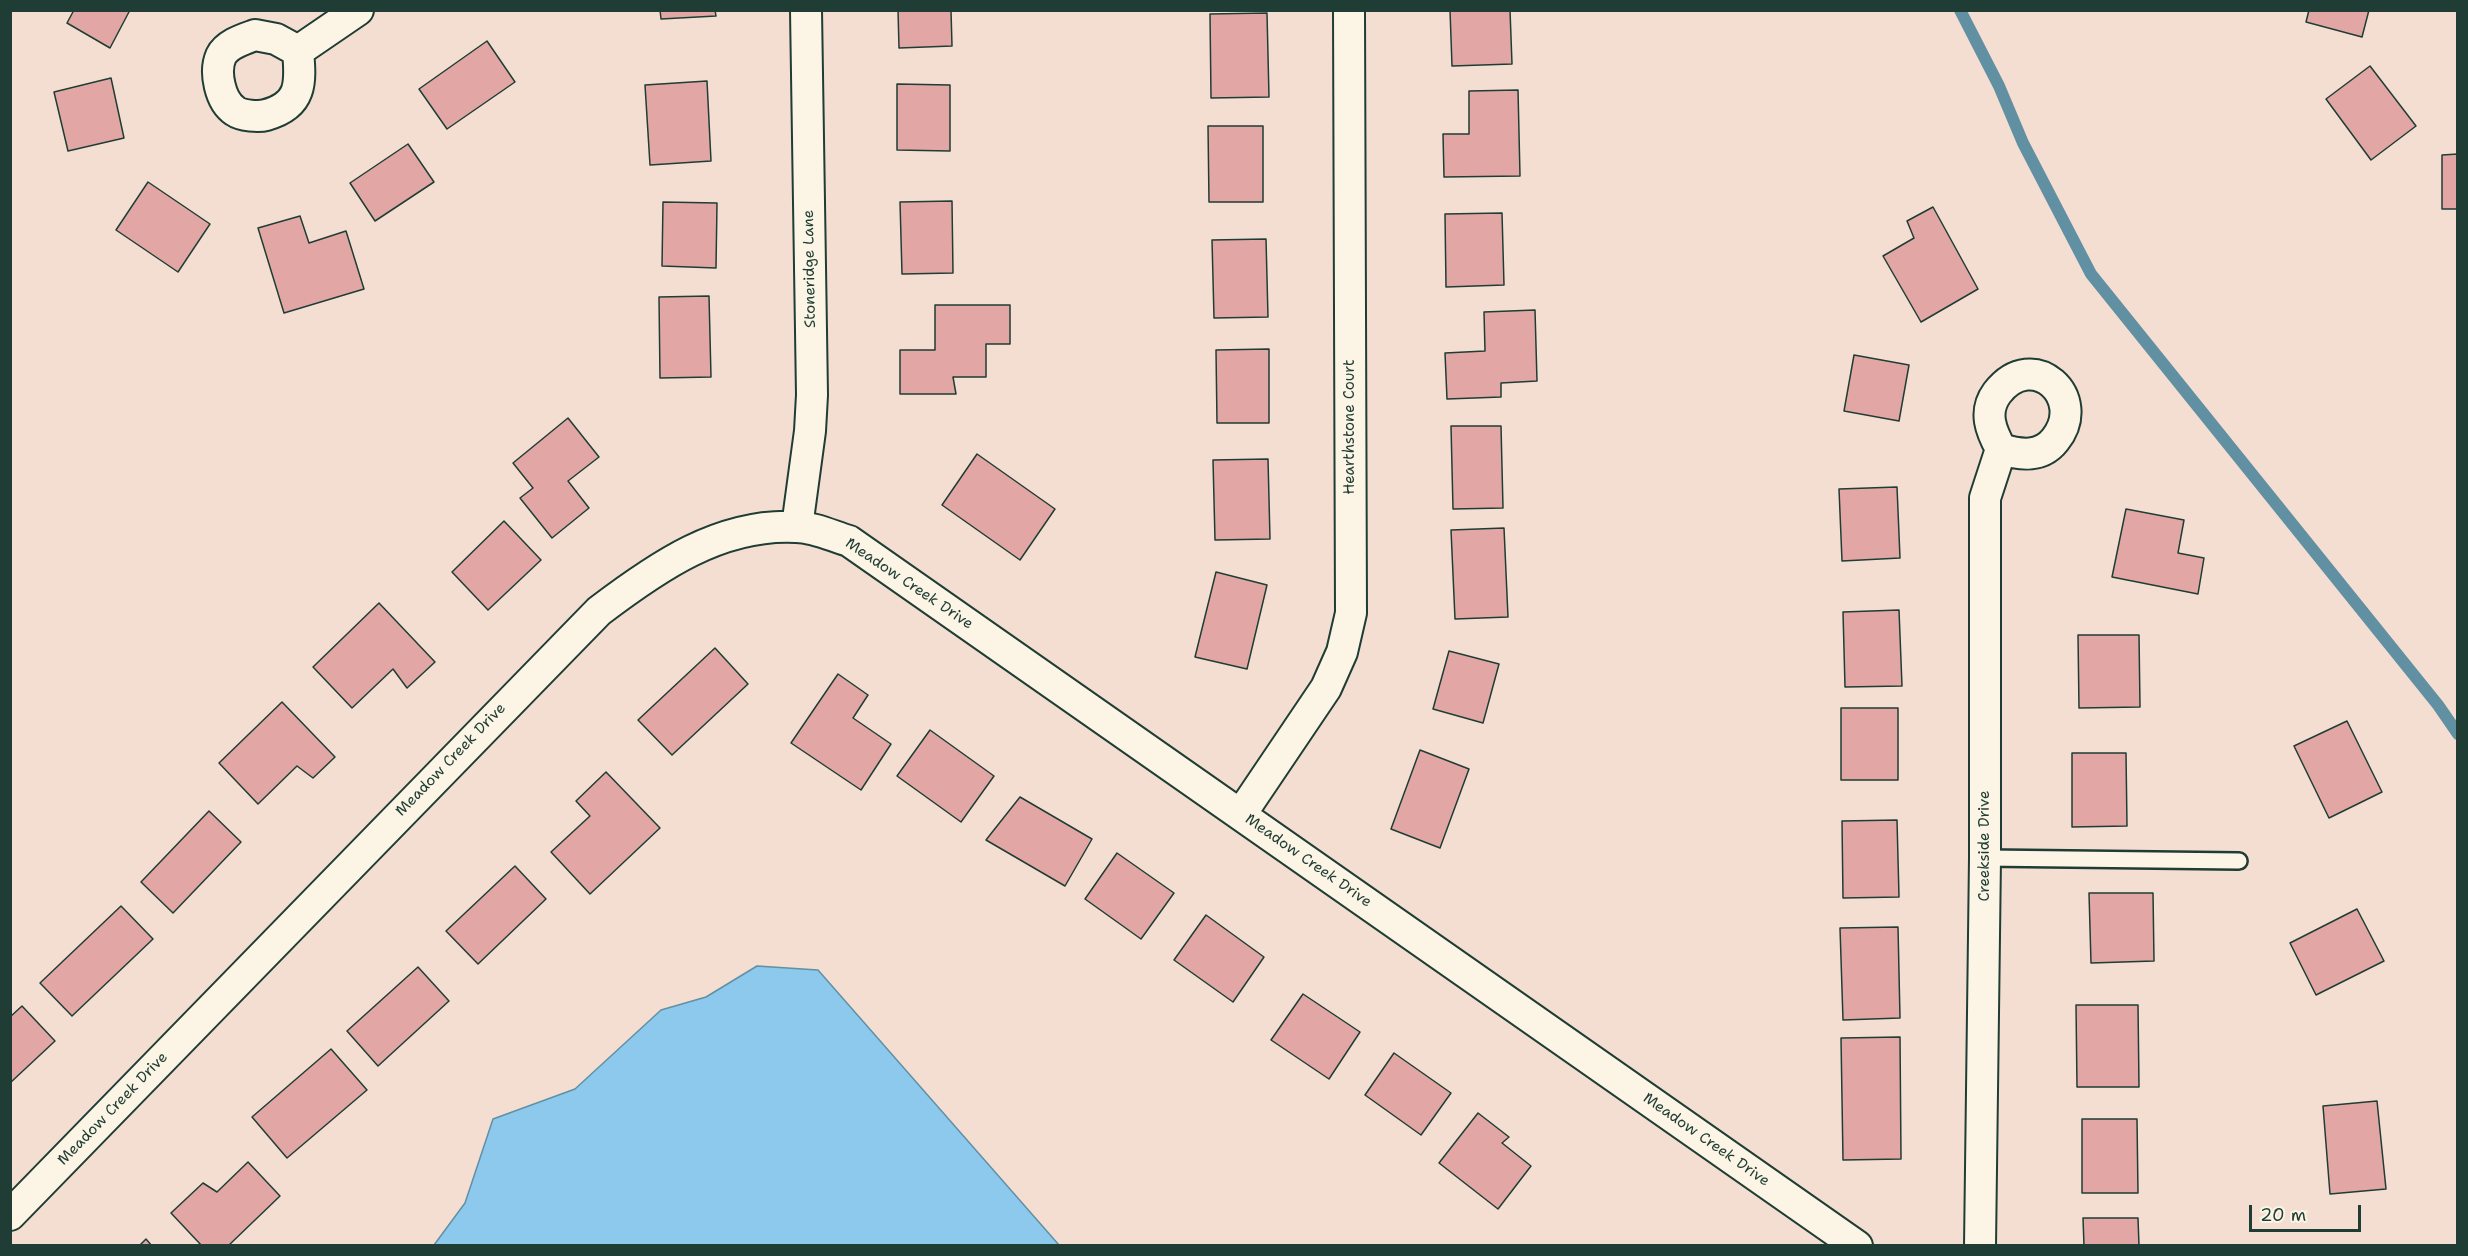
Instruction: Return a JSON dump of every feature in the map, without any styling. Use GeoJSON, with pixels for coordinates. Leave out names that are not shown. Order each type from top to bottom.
{"type":"FeatureCollection","features":[{"type":"Feature","properties":{"kind":"street"},"geometry":{"type":"LineString","coordinates":[[298,51],[358,10]]}},
{"type":"Feature","properties":{"kind":"street","name":"Stoneridge Lane"},"geometry":{"type":"LineString","coordinates":[[796,526],[810,431],[812,395],[806,10]]}},
{"type":"Feature","properties":{"kind":"street","name":"Hearthstone Court"},"geometry":{"type":"LineString","coordinates":[[1241,814],[1326,688],[1342,652],[1351,613],[1349,10]]}},
{"type":"Feature","properties":{"kind":"street","name":"Creekside Drive"},"geometry":{"type":"LineString","coordinates":[[1980,1245],[1985,858],[1985,498],[2001,449]]}},
{"type":"Feature","properties":{"kind":"street","name":"Meadow Creek Drive"},"geometry":{"type":"LineString","coordinates":[[10,1215],[599,611],[645,575],[695,548],[737,531],[796,526],[849,542],[1857,1245]]}},
{"type":"Feature","properties":{"kind":"lane"},"geometry":{"type":"LineString","coordinates":[[1985,858],[2239,861]]}},
{"type":"Feature","properties":{"kind":"water"},"geometry":{"type":"Polygon","coordinates":[[[757,966],[818,970],[1059,1245],[434,1245],[465,1203],[493,1119],[575,1089],[661,1010],[706,997],[757,966]]]}},
{"type":"Feature","properties":{"kind":"building"},"geometry":{"type":"Polygon","coordinates":[[[74,10],[130,10],[110,48],[67,23],[74,10]]]}},
{"type":"Feature","properties":{"kind":"building"},"geometry":{"type":"Polygon","coordinates":[[[660,10],[715,10],[716,16],[661,19],[660,10]]]}},
{"type":"Feature","properties":{"kind":"building"},"geometry":{"type":"Polygon","coordinates":[[[898,10],[951,10],[952,46],[899,48],[898,10]]]}},
{"type":"Feature","properties":{"kind":"building"},"geometry":{"type":"Polygon","coordinates":[[[1450,10],[1510,10],[1512,64],[1452,66],[1450,10]]]}},
{"type":"Feature","properties":{"kind":"building"},"geometry":{"type":"Polygon","coordinates":[[[2309,10],[2369,10],[2362,37],[2306,22],[2309,10]]]}},
{"type":"Feature","properties":{"kind":"building"},"geometry":{"type":"Polygon","coordinates":[[[1267,13],[1269,97],[1211,98],[1210,14],[1267,13]]]}},
{"type":"Feature","properties":{"kind":"building"},"geometry":{"type":"Polygon","coordinates":[[[487,41],[515,82],[447,129],[419,89],[487,41]]]}},
{"type":"Feature","properties":{"kind":"building"},"geometry":{"type":"Polygon","coordinates":[[[2370,66],[2416,126],[2371,160],[2326,99],[2370,66]]]}},
{"type":"Feature","properties":{"kind":"building"},"geometry":{"type":"Polygon","coordinates":[[[111,78],[124,138],[68,151],[54,92],[111,78]]]}},
{"type":"Feature","properties":{"kind":"building"},"geometry":{"type":"Polygon","coordinates":[[[707,81],[711,161],[650,165],[645,85],[707,81]]]}},
{"type":"Feature","properties":{"kind":"building"},"geometry":{"type":"Polygon","coordinates":[[[897,84],[950,85],[950,151],[897,150],[897,84]]]}},
{"type":"Feature","properties":{"kind":"building"},"geometry":{"type":"Polygon","coordinates":[[[1518,90],[1520,176],[1444,177],[1443,134],[1469,134],[1469,91],[1518,90]]]}},
{"type":"Feature","properties":{"kind":"building"},"geometry":{"type":"Polygon","coordinates":[[[1208,126],[1263,126],[1263,202],[1209,202],[1208,126]]]}},
{"type":"Feature","properties":{"kind":"building"},"geometry":{"type":"Polygon","coordinates":[[[408,144],[434,182],[375,221],[350,183],[408,144]]]}},
{"type":"Feature","properties":{"kind":"building"},"geometry":{"type":"Polygon","coordinates":[[[2458,154],[2458,209],[2442,209],[2442,155],[2458,154]]]}},
{"type":"Feature","properties":{"kind":"building"},"geometry":{"type":"Polygon","coordinates":[[[148,182],[210,224],[178,272],[116,230],[148,182]]]}},
{"type":"Feature","properties":{"kind":"building"},"geometry":{"type":"Polygon","coordinates":[[[952,201],[953,273],[902,274],[900,202],[952,201]]]}},
{"type":"Feature","properties":{"kind":"building"},"geometry":{"type":"Polygon","coordinates":[[[663,202],[717,203],[716,268],[662,266],[663,202]]]}},
{"type":"Feature","properties":{"kind":"building"},"geometry":{"type":"Polygon","coordinates":[[[1933,207],[1978,289],[1921,322],[1883,256],[1914,238],[1907,221],[1933,207]]]}},
{"type":"Feature","properties":{"kind":"building"},"geometry":{"type":"Polygon","coordinates":[[[1502,213],[1504,285],[1446,287],[1445,214],[1502,213]]]}},
{"type":"Feature","properties":{"kind":"building"},"geometry":{"type":"Polygon","coordinates":[[[300,216],[309,243],[346,231],[364,289],[284,313],[258,228],[300,216]]]}},
{"type":"Feature","properties":{"kind":"building"},"geometry":{"type":"Polygon","coordinates":[[[1266,239],[1268,317],[1214,318],[1212,240],[1266,239]]]}},
{"type":"Feature","properties":{"kind":"building"},"geometry":{"type":"Polygon","coordinates":[[[709,296],[711,377],[660,378],[659,297],[709,296]]]}},
{"type":"Feature","properties":{"kind":"building"},"geometry":{"type":"Polygon","coordinates":[[[935,305],[1010,305],[1010,344],[986,344],[986,377],[953,377],[956,394],[900,394],[900,350],[935,350],[935,305]]]}},
{"type":"Feature","properties":{"kind":"building"},"geometry":{"type":"Polygon","coordinates":[[[1535,310],[1537,381],[1501,383],[1501,397],[1447,399],[1445,353],[1485,351],[1484,312],[1535,310]]]}},
{"type":"Feature","properties":{"kind":"building"},"geometry":{"type":"Polygon","coordinates":[[[1269,349],[1269,423],[1217,423],[1216,350],[1269,349]]]}},
{"type":"Feature","properties":{"kind":"building"},"geometry":{"type":"Polygon","coordinates":[[[1854,355],[1909,365],[1899,421],[1844,411],[1854,355]]]}},
{"type":"Feature","properties":{"kind":"building"},"geometry":{"type":"Polygon","coordinates":[[[568,418],[599,457],[568,481],[589,508],[552,538],[520,498],[533,488],[513,463],[568,418]]]}},
{"type":"Feature","properties":{"kind":"building"},"geometry":{"type":"Polygon","coordinates":[[[1451,426],[1501,426],[1503,508],[1453,509],[1451,426]]]}},
{"type":"Feature","properties":{"kind":"building"},"geometry":{"type":"Polygon","coordinates":[[[977,454],[1055,509],[1020,560],[942,505],[977,454]]]}},
{"type":"Feature","properties":{"kind":"building"},"geometry":{"type":"Polygon","coordinates":[[[1268,459],[1270,539],[1215,540],[1213,460],[1268,459]]]}},
{"type":"Feature","properties":{"kind":"building"},"geometry":{"type":"Polygon","coordinates":[[[1897,487],[1900,558],[1842,561],[1839,489],[1897,487]]]}},
{"type":"Feature","properties":{"kind":"building"},"geometry":{"type":"Polygon","coordinates":[[[2126,509],[2184,520],[2178,553],[2204,558],[2198,594],[2112,577],[2126,509]]]}},
{"type":"Feature","properties":{"kind":"building"},"geometry":{"type":"Polygon","coordinates":[[[504,521],[541,560],[488,610],[452,572],[504,521]]]}},
{"type":"Feature","properties":{"kind":"building"},"geometry":{"type":"Polygon","coordinates":[[[1504,528],[1508,617],[1455,619],[1451,530],[1504,528]]]}},
{"type":"Feature","properties":{"kind":"building"},"geometry":{"type":"Polygon","coordinates":[[[1216,572],[1267,585],[1247,669],[1195,657],[1216,572]]]}},
{"type":"Feature","properties":{"kind":"building"},"geometry":{"type":"Polygon","coordinates":[[[379,603],[435,662],[407,688],[393,669],[352,708],[313,667],[379,603]]]}},
{"type":"Feature","properties":{"kind":"building"},"geometry":{"type":"Polygon","coordinates":[[[1899,610],[1902,686],[1845,687],[1843,612],[1899,610]]]}},
{"type":"Feature","properties":{"kind":"building"},"geometry":{"type":"Polygon","coordinates":[[[2078,635],[2139,635],[2140,707],[2079,708],[2078,635]]]}},
{"type":"Feature","properties":{"kind":"building"},"geometry":{"type":"Polygon","coordinates":[[[715,648],[748,684],[672,755],[638,720],[715,648]]]}},
{"type":"Feature","properties":{"kind":"building"},"geometry":{"type":"Polygon","coordinates":[[[1449,651],[1499,664],[1483,723],[1433,709],[1449,651]]]}},
{"type":"Feature","properties":{"kind":"building"},"geometry":{"type":"Polygon","coordinates":[[[838,674],[868,695],[853,718],[891,744],[861,790],[791,743],[838,674]]]}},
{"type":"Feature","properties":{"kind":"building"},"geometry":{"type":"Polygon","coordinates":[[[282,702],[335,757],[313,778],[297,766],[258,804],[219,763],[282,702]]]}},
{"type":"Feature","properties":{"kind":"building"},"geometry":{"type":"Polygon","coordinates":[[[1841,708],[1898,708],[1898,780],[1841,780],[1841,708]]]}},
{"type":"Feature","properties":{"kind":"building"},"geometry":{"type":"Polygon","coordinates":[[[2347,721],[2382,792],[2329,818],[2294,746],[2347,721]]]}},
{"type":"Feature","properties":{"kind":"building"},"geometry":{"type":"Polygon","coordinates":[[[930,730],[994,776],[961,822],[897,776],[930,730]]]}},
{"type":"Feature","properties":{"kind":"building"},"geometry":{"type":"Polygon","coordinates":[[[1420,750],[1469,769],[1440,848],[1391,829],[1420,750]]]}},
{"type":"Feature","properties":{"kind":"building"},"geometry":{"type":"Polygon","coordinates":[[[2072,753],[2126,753],[2127,826],[2072,827],[2072,753]]]}},
{"type":"Feature","properties":{"kind":"building"},"geometry":{"type":"Polygon","coordinates":[[[606,772],[660,828],[590,894],[551,852],[590,816],[576,801],[606,772]]]}},
{"type":"Feature","properties":{"kind":"building"},"geometry":{"type":"Polygon","coordinates":[[[1020,797],[1092,839],[1065,886],[986,840],[1020,797]]]}},
{"type":"Feature","properties":{"kind":"building"},"geometry":{"type":"Polygon","coordinates":[[[209,811],[241,842],[173,913],[141,882],[209,811]]]}},
{"type":"Feature","properties":{"kind":"building"},"geometry":{"type":"Polygon","coordinates":[[[1897,820],[1899,897],[1843,898],[1842,821],[1897,820]]]}},
{"type":"Feature","properties":{"kind":"building"},"geometry":{"type":"Polygon","coordinates":[[[1117,853],[1174,893],[1141,939],[1085,899],[1117,853]]]}},
{"type":"Feature","properties":{"kind":"building"},"geometry":{"type":"Polygon","coordinates":[[[515,866],[546,899],[478,964],[446,931],[515,866]]]}},
{"type":"Feature","properties":{"kind":"building"},"geometry":{"type":"Polygon","coordinates":[[[2089,893],[2153,893],[2154,961],[2091,963],[2089,893]]]}},
{"type":"Feature","properties":{"kind":"building"},"geometry":{"type":"Polygon","coordinates":[[[121,906],[153,939],[72,1016],[40,983],[121,906]]]}},
{"type":"Feature","properties":{"kind":"building"},"geometry":{"type":"Polygon","coordinates":[[[2357,909],[2384,961],[2316,995],[2290,943],[2357,909]]]}},
{"type":"Feature","properties":{"kind":"building"},"geometry":{"type":"Polygon","coordinates":[[[1206,915],[1264,957],[1233,1002],[1174,960],[1206,915]]]}},
{"type":"Feature","properties":{"kind":"building"},"geometry":{"type":"Polygon","coordinates":[[[1898,927],[1900,1018],[1843,1020],[1840,928],[1898,927]]]}},
{"type":"Feature","properties":{"kind":"building"},"geometry":{"type":"Polygon","coordinates":[[[418,967],[449,1001],[378,1066],[347,1031],[418,967]]]}},
{"type":"Feature","properties":{"kind":"building"},"geometry":{"type":"Polygon","coordinates":[[[1303,994],[1360,1032],[1329,1079],[1271,1040],[1303,994]]]}},
{"type":"Feature","properties":{"kind":"building"},"geometry":{"type":"Polygon","coordinates":[[[2076,1005],[2138,1005],[2139,1087],[2077,1087],[2076,1005]]]}},
{"type":"Feature","properties":{"kind":"building"},"geometry":{"type":"Polygon","coordinates":[[[22,1006],[55,1041],[10,1083],[10,1017],[22,1006]]]}},
{"type":"Feature","properties":{"kind":"building"},"geometry":{"type":"Polygon","coordinates":[[[1900,1037],[1901,1159],[1843,1160],[1841,1038],[1900,1037]]]}},
{"type":"Feature","properties":{"kind":"building"},"geometry":{"type":"Polygon","coordinates":[[[331,1049],[367,1090],[287,1158],[252,1117],[331,1049]]]}},
{"type":"Feature","properties":{"kind":"building"},"geometry":{"type":"Polygon","coordinates":[[[1394,1053],[1451,1093],[1421,1135],[1365,1095],[1394,1053]]]}},
{"type":"Feature","properties":{"kind":"building"},"geometry":{"type":"Polygon","coordinates":[[[2377,1101],[2386,1189],[2330,1194],[2323,1106],[2377,1101]]]}},
{"type":"Feature","properties":{"kind":"building"},"geometry":{"type":"Polygon","coordinates":[[[1478,1113],[1509,1137],[1502,1143],[1531,1166],[1498,1209],[1439,1163],[1478,1113]]]}},
{"type":"Feature","properties":{"kind":"building"},"geometry":{"type":"Polygon","coordinates":[[[2082,1119],[2137,1119],[2138,1193],[2082,1193],[2082,1119]]]}},
{"type":"Feature","properties":{"kind":"building"},"geometry":{"type":"Polygon","coordinates":[[[248,1162],[280,1196],[228,1246],[202,1246],[171,1213],[203,1183],[217,1192],[248,1162]]]}},
{"type":"Feature","properties":{"kind":"building"},"geometry":{"type":"Polygon","coordinates":[[[2083,1218],[2138,1218],[2139,1246],[2084,1246],[2083,1218]]]}},
{"type":"Feature","properties":{"kind":"building"},"geometry":{"type":"Polygon","coordinates":[[[146,1239],[152,1246],[139,1246],[146,1239]]]}},
{"type":"Feature","properties":{"kind":"waterway"},"geometry":{"type":"LineString","coordinates":[[1960,10],[1999,86],[2023,143],[2091,274],[2438,705],[2458,734]]}}]}
